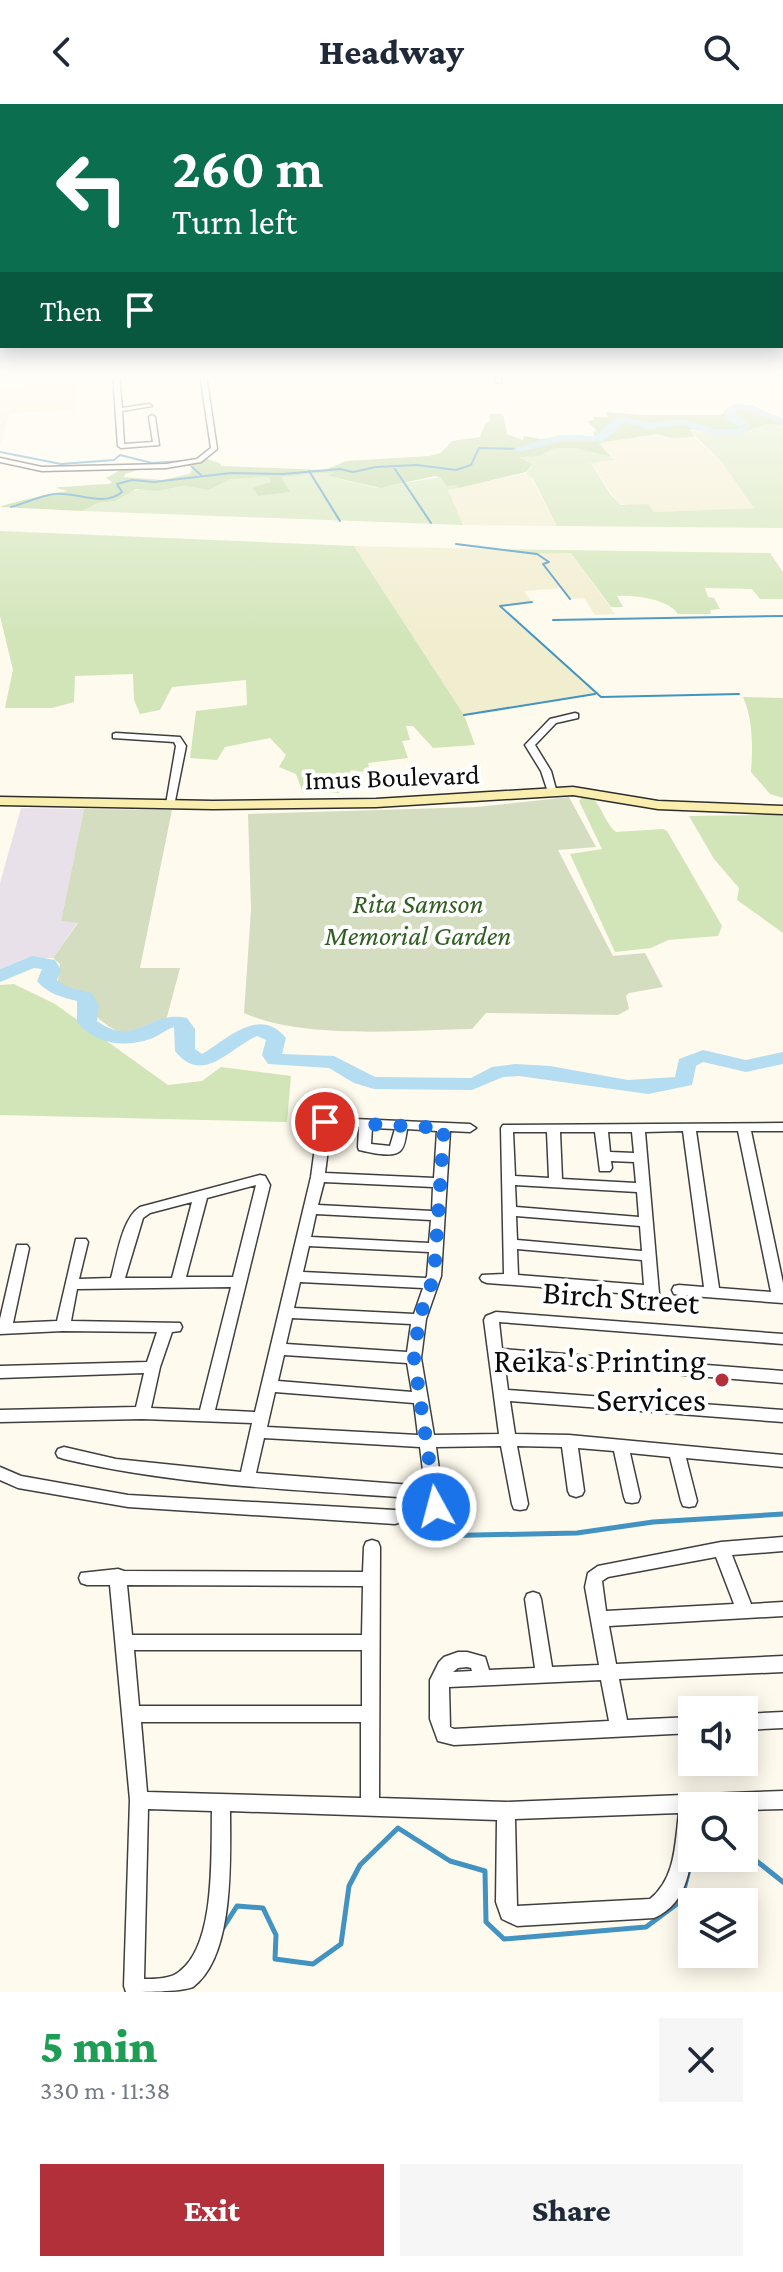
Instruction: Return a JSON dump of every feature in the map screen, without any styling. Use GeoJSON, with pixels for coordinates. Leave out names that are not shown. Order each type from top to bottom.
{"type":"FeatureCollection","features":[{"type":"Feature","properties":{"kind":"main road","name":"Imus Boulevard"},"geometry":{"type":"LineString","coordinates":[[0,798],[171,801],[441,798],[551,790],[587,792],[658,805],[783,807]]}},
{"type":"Feature","properties":{"kind":"street"},"geometry":{"type":"LineString","coordinates":[[11,462],[48,469],[166,466],[185,462]]}},
{"type":"Feature","properties":{"kind":"street"},"geometry":{"type":"LineString","coordinates":[[551,790],[546,771],[530,745],[553,721],[575,716]]}},
{"type":"Feature","properties":{"kind":"street"},"geometry":{"type":"LineString","coordinates":[[116,736],[177,739],[181,746],[171,801]]}},
{"type":"Feature","properties":{"kind":"street"},"geometry":{"type":"LineString","coordinates":[[247,1479],[318,1177],[327,1103]]}},
{"type":"Feature","properties":{"kind":"street"},"geometry":{"type":"LineString","coordinates":[[325,1122],[470,1128]]}},
{"type":"Feature","properties":{"kind":"street"},"geometry":{"type":"LineString","coordinates":[[366,1124],[364,1147],[392,1150],[396,1148],[402,1125]]}},
{"type":"Feature","properties":{"kind":"street"},"geometry":{"type":"LineString","coordinates":[[487,1278],[653,1298],[638,1127]]}},
{"type":"Feature","properties":{"kind":"street"},"geometry":{"type":"LineString","coordinates":[[689,1127],[712,1292]]}},
{"type":"Feature","properties":{"kind":"street"},"geometry":{"type":"LineString","coordinates":[[679,1290],[781,1298],[744,1127]]}},
{"type":"Feature","properties":{"kind":"street"},"geometry":{"type":"LineString","coordinates":[[511,1280],[506,1130],[783,1127]]}},
{"type":"Feature","properties":{"kind":"street"},"geometry":{"type":"LineString","coordinates":[[64,1453],[116,1465],[435,1500],[414,1358],[419,1319],[431,1283],[436,1248],[444,1128]]}},
{"type":"Feature","properties":{"kind":"street"},"geometry":{"type":"LineString","coordinates":[[553,1128],[556,1183]]}},
{"type":"Feature","properties":{"kind":"street"},"geometry":{"type":"LineString","coordinates":[[601,1128],[604,1162],[641,1158]]}},
{"type":"Feature","properties":{"kind":"street"},"geometry":{"type":"LineString","coordinates":[[318,1177],[441,1183]]}},
{"type":"Feature","properties":{"kind":"street"},"geometry":{"type":"LineString","coordinates":[[117,1283],[137,1215],[256,1178],[263,1185],[206,1414]]}},
{"type":"Feature","properties":{"kind":"street"},"geometry":{"type":"LineString","coordinates":[[510,1180],[644,1188]]}},
{"type":"Feature","properties":{"kind":"street"},"geometry":{"type":"LineString","coordinates":[[178,1283],[201,1194]]}},
{"type":"Feature","properties":{"kind":"street"},"geometry":{"type":"LineString","coordinates":[[311,1209],[439,1216]]}},
{"type":"Feature","properties":{"kind":"street"},"geometry":{"type":"LineString","coordinates":[[510,1211],[646,1222]]}},
{"type":"Feature","properties":{"kind":"street"},"geometry":{"type":"LineString","coordinates":[[303,1241],[436,1248]]}},
{"type":"Feature","properties":{"kind":"street"},"geometry":{"type":"LineString","coordinates":[[63,1326],[81,1242]]}},
{"type":"Feature","properties":{"kind":"street"},"geometry":{"type":"LineString","coordinates":[[511,1244],[649,1256]]}},
{"type":"Feature","properties":{"kind":"street"},"geometry":{"type":"LineString","coordinates":[[22,1248],[2,1329],[170,1327],[153,1367],[142,1413]]}},
{"type":"Feature","properties":{"kind":"street"},"geometry":{"type":"LineString","coordinates":[[295,1277],[431,1283]]}},
{"type":"Feature","properties":{"kind":"street"},"geometry":{"type":"LineString","coordinates":[[71,1284],[240,1282]]}},
{"type":"Feature","properties":{"kind":"street"},"geometry":{"type":"LineString","coordinates":[[286,1313],[419,1319]]}},
{"type":"Feature","properties":{"kind":"street","name":"Birch Street"},"geometry":{"type":"LineString","coordinates":[[498,1354],[491,1320],[496,1317],[783,1339]]}},
{"type":"Feature","properties":{"kind":"street"},"geometry":{"type":"LineString","coordinates":[[278,1349],[414,1358]]}},
{"type":"Feature","properties":{"kind":"street"},"geometry":{"type":"LineString","coordinates":[[520,1504],[508,1440],[498,1354],[783,1377]]}},
{"type":"Feature","properties":{"kind":"street"},"geometry":{"type":"LineString","coordinates":[[0,1372],[153,1367]]}},
{"type":"Feature","properties":{"kind":"street"},"geometry":{"type":"LineString","coordinates":[[269,1386],[420,1398]]}},
{"type":"Feature","properties":{"kind":"street"},"geometry":{"type":"LineString","coordinates":[[502,1395],[783,1416]]}},
{"type":"Feature","properties":{"kind":"street"},"geometry":{"type":"LineString","coordinates":[[0,1416],[206,1414],[260,1425],[427,1441],[569,1441],[783,1461]]}},
{"type":"Feature","properties":{"kind":"street"},"geometry":{"type":"LineString","coordinates":[[569,1441],[576,1491]]}},
{"type":"Feature","properties":{"kind":"street"},"geometry":{"type":"LineString","coordinates":[[621,1446],[632,1497]]}},
{"type":"Feature","properties":{"kind":"street"},"geometry":{"type":"LineString","coordinates":[[677,1452],[689,1501]]}},
{"type":"Feature","properties":{"kind":"street"},"geometry":{"type":"LineString","coordinates":[[0,1473],[18,1482],[128,1501],[395,1517]]}},
{"type":"Feature","properties":{"kind":"street"},"geometry":{"type":"LineString","coordinates":[[619,1728],[593,1587],[594,1578],[604,1571],[721,1549],[783,1544]]}},
{"type":"Feature","properties":{"kind":"street"},"geometry":{"type":"LineString","coordinates":[[370,1807],[372,1547]]}},
{"type":"Feature","properties":{"kind":"street"},"geometry":{"type":"LineString","coordinates":[[721,1549],[745,1610]]}},
{"type":"Feature","properties":{"kind":"street"},"geometry":{"type":"LineString","coordinates":[[118,1576],[139,1800],[134,1986],[140,1990],[173,1987],[196,1971],[206,1956],[216,1927],[221,1802]]}},
{"type":"Feature","properties":{"kind":"street"},"geometry":{"type":"LineString","coordinates":[[87,1578],[371,1579]]}},
{"type":"Feature","properties":{"kind":"street"},"geometry":{"type":"LineString","coordinates":[[533,1599],[545,1675]]}},
{"type":"Feature","properties":{"kind":"street"},"geometry":{"type":"LineString","coordinates":[[599,1619],[783,1609]]}},
{"type":"Feature","properties":{"kind":"street"},"geometry":{"type":"LineString","coordinates":[[124,1643],[371,1642]]}},
{"type":"Feature","properties":{"kind":"street"},"geometry":{"type":"LineString","coordinates":[[678,1726],[454,1737],[444,1735],[440,1728],[439,1680],[448,1664],[471,1659],[479,1662],[482,1677],[783,1664]]}},
{"type":"Feature","properties":{"kind":"street"},"geometry":{"type":"LineString","coordinates":[[131,1714],[370,1714]]}},
{"type":"Feature","properties":{"kind":"street"},"geometry":{"type":"LineString","coordinates":[[758,1721],[783,1720]]}},
{"type":"Feature","properties":{"kind":"street"},"geometry":{"type":"LineString","coordinates":[[139,1800],[506,1811],[678,1804]]}},
{"type":"Feature","properties":{"kind":"street"},"geometry":{"type":"LineString","coordinates":[[758,1802],[781,1801]]}},
{"type":"Feature","properties":{"kind":"street"},"geometry":{"type":"LineString","coordinates":[[506,1811],[506,1902],[509,1912],[517,1916],[654,1908],[667,1901],[676,1889],[679,1872]]}},
{"type":"Feature","properties":{"kind":"shaded area"},"geometry":{"type":"Polygon","coordinates":[[[591,462],[722,462],[755,508],[654,512],[618,503],[591,462]]]}},
{"type":"Feature","properties":{"kind":"shaded area"},"geometry":{"type":"Polygon","coordinates":[[[528,473],[557,526],[463,525],[447,490],[528,473]]]}},
{"type":"Feature","properties":{"kind":"shaded area"},"geometry":{"type":"Polygon","coordinates":[[[354,546],[571,553],[615,614],[595,615],[584,598],[570,599],[562,588],[524,591],[532,602],[501,606],[597,694],[464,715],[354,546]]]}},
{"type":"Feature","properties":{"kind":"shaded area"},"geometry":{"type":"Polygon","coordinates":[[[21,808],[84,809],[61,921],[78,922],[53,958],[27,958],[0,969],[0,883],[21,808]]]}},
{"type":"Feature","properties":{"kind":"green space"},"geometry":{"type":"Polygon","coordinates":[[[197,462],[325,470],[343,462],[527,462],[532,465],[526,472],[459,488],[456,485],[447,486],[440,477],[435,476],[380,488],[328,476],[334,473],[322,473],[281,477],[290,492],[259,496],[252,488],[271,482],[269,477],[231,479],[209,490],[183,486],[158,491],[136,489],[115,501],[98,503],[82,511],[0,507],[68,491],[56,488],[59,487],[109,484],[112,482],[106,478],[124,468],[141,469],[124,477],[162,480],[189,474],[193,468],[187,465],[197,462]]]}},
{"type":"Feature","properties":{"kind":"green space"},"geometry":{"type":"Polygon","coordinates":[[[523,462],[598,462],[591,463],[610,494],[621,505],[648,504],[654,512],[754,508],[722,462],[783,462],[783,528],[557,526],[534,481],[526,472],[532,467],[523,462]]]}},
{"type":"Feature","properties":{"kind":"green space"},"geometry":{"type":"Polygon","coordinates":[[[334,473],[331,477],[377,488],[440,477],[447,485],[459,488],[448,490],[463,525],[82,511],[142,489],[158,491],[183,486],[209,490],[231,479],[269,477],[271,482],[259,496],[289,492],[280,477],[334,473]]]}},
{"type":"Feature","properties":{"kind":"green space"},"geometry":{"type":"Polygon","coordinates":[[[0,531],[354,546],[464,715],[475,745],[433,748],[413,726],[406,726],[410,740],[402,741],[408,758],[368,763],[370,773],[351,770],[339,793],[303,793],[296,774],[279,767],[286,755],[270,738],[225,747],[217,760],[190,758],[196,711],[247,705],[246,680],[172,687],[160,710],[140,714],[134,700],[133,674],[75,676],[74,702],[52,708],[5,708],[13,670],[0,616],[0,531]]]}},
{"type":"Feature","properties":{"kind":"green space"},"geometry":{"type":"Polygon","coordinates":[[[491,549],[770,553],[783,572],[783,599],[760,599],[752,589],[705,588],[708,597],[714,598],[720,609],[710,610],[711,614],[678,614],[659,601],[633,596],[617,596],[623,607],[611,607],[571,553],[527,554],[491,549]]]}},
{"type":"Feature","properties":{"kind":"green space"},"geometry":{"type":"Polygon","coordinates":[[[743,697],[783,698],[783,798],[770,794],[751,772],[752,734],[743,697]]]}},
{"type":"Feature","properties":{"kind":"green space","name":"Rita Samson Memorial Garden"},"geometry":{"type":"Polygon","coordinates":[[[569,797],[596,847],[558,850],[613,956],[645,953],[663,987],[629,993],[626,996],[629,1009],[618,1015],[486,1013],[472,1029],[325,1030],[295,1027],[244,1013],[251,910],[248,814],[477,807],[569,797]]]}},
{"type":"Feature","properties":{"kind":"green space"},"geometry":{"type":"Polygon","coordinates":[[[582,797],[592,797],[616,832],[667,831],[722,926],[718,936],[668,940],[651,948],[615,952],[570,854],[602,849],[579,801],[582,797]]]}},
{"type":"Feature","properties":{"kind":"green space"},"geometry":{"type":"Polygon","coordinates":[[[84,809],[172,810],[140,968],[180,968],[167,1017],[137,1033],[112,1029],[94,1014],[93,997],[78,990],[57,989],[60,964],[53,958],[78,923],[61,921],[84,809]]]}},
{"type":"Feature","properties":{"kind":"green space"},"geometry":{"type":"Polygon","coordinates":[[[772,812],[783,814],[783,933],[737,900],[739,888],[714,859],[689,816],[765,815],[772,812]]]}},
{"type":"Feature","properties":{"kind":"green space"},"geometry":{"type":"Polygon","coordinates":[[[14,984],[55,1004],[168,1085],[202,1081],[221,1067],[291,1076],[287,1122],[0,1115],[0,985],[14,984]]]}},
{"type":"Feature","properties":{"kind":"waterway"},"geometry":{"type":"LineString","coordinates":[[51,462],[86,462]]}},
{"type":"Feature","properties":{"kind":"waterway"},"geometry":{"type":"LineString","coordinates":[[148,462],[166,462]]}},
{"type":"Feature","properties":{"kind":"waterway"},"geometry":{"type":"LineString","coordinates":[[393,466],[417,465],[456,470],[472,462]]}},
{"type":"Feature","properties":{"kind":"waterway"},"geometry":{"type":"LineString","coordinates":[[309,472],[340,469],[353,472],[393,466]]}},
{"type":"Feature","properties":{"kind":"waterway"},"geometry":{"type":"LineString","coordinates":[[393,466],[431,523]]}},
{"type":"Feature","properties":{"kind":"waterway"},"geometry":{"type":"LineString","coordinates":[[192,467],[201,475]]}},
{"type":"Feature","properties":{"kind":"waterway"},"geometry":{"type":"LineString","coordinates":[[11,507],[54,494],[98,499],[115,497],[122,492],[117,484],[132,480],[154,482],[231,473],[309,472]]}},
{"type":"Feature","properties":{"kind":"waterway"},"geometry":{"type":"LineString","coordinates":[[309,472],[340,521]]}},
{"type":"Feature","properties":{"kind":"waterway"},"geometry":{"type":"LineString","coordinates":[[456,544],[537,554],[549,562],[543,564],[570,599]]}},
{"type":"Feature","properties":{"kind":"waterway"},"geometry":{"type":"LineString","coordinates":[[532,602],[500,606],[601,697],[739,694]]}},
{"type":"Feature","properties":{"kind":"waterway"},"geometry":{"type":"LineString","coordinates":[[553,620],[783,616]]}},
{"type":"Feature","properties":{"kind":"waterway"},"geometry":{"type":"LineString","coordinates":[[464,715],[595,694]]}},
{"type":"Feature","properties":{"kind":"waterway"},"geometry":{"type":"LineString","coordinates":[[0,976],[32,962],[48,964],[52,970],[47,981],[60,991],[85,997],[89,1006],[87,1022],[99,1031],[128,1038],[148,1033],[165,1023],[180,1022],[185,1029],[185,1051],[198,1061],[208,1059],[246,1033],[266,1031],[276,1038],[272,1055],[275,1060],[334,1062],[361,1079],[374,1083],[472,1084],[499,1071],[519,1070],[550,1072],[628,1086],[667,1086],[685,1081],[686,1063],[703,1056],[739,1066],[783,1058]]}},
{"type":"Feature","properties":{"kind":"waterway"},"geometry":{"type":"LineString","coordinates":[[430,1536],[577,1533],[653,1522],[783,1514]]}},
{"type":"Feature","properties":{"kind":"waterway"},"geometry":{"type":"LineString","coordinates":[[223,1928],[237,1906],[263,1908],[276,1935],[275,1959],[313,1964],[341,1944],[349,1886],[360,1865],[398,1828],[450,1861],[485,1871],[486,1922],[504,1939],[646,1927],[681,1901],[688,1872]]}},
{"type":"Feature","properties":{"kind":"waterway"},"geometry":{"type":"LineString","coordinates":[[758,1862],[783,1882]]}},
{"type":"Feature","properties":{"kind":"place","name":"Reika's Printing Services"},"geometry":{"type":"Point","coordinates":[722,1380]}},
{"type":"Feature","properties":{"kind":"route"},"geometry":{"type":"LineString","coordinates":[[325,1122],[444,1128],[434,1276],[419,1319],[414,1358],[436,1507]]}}]}
